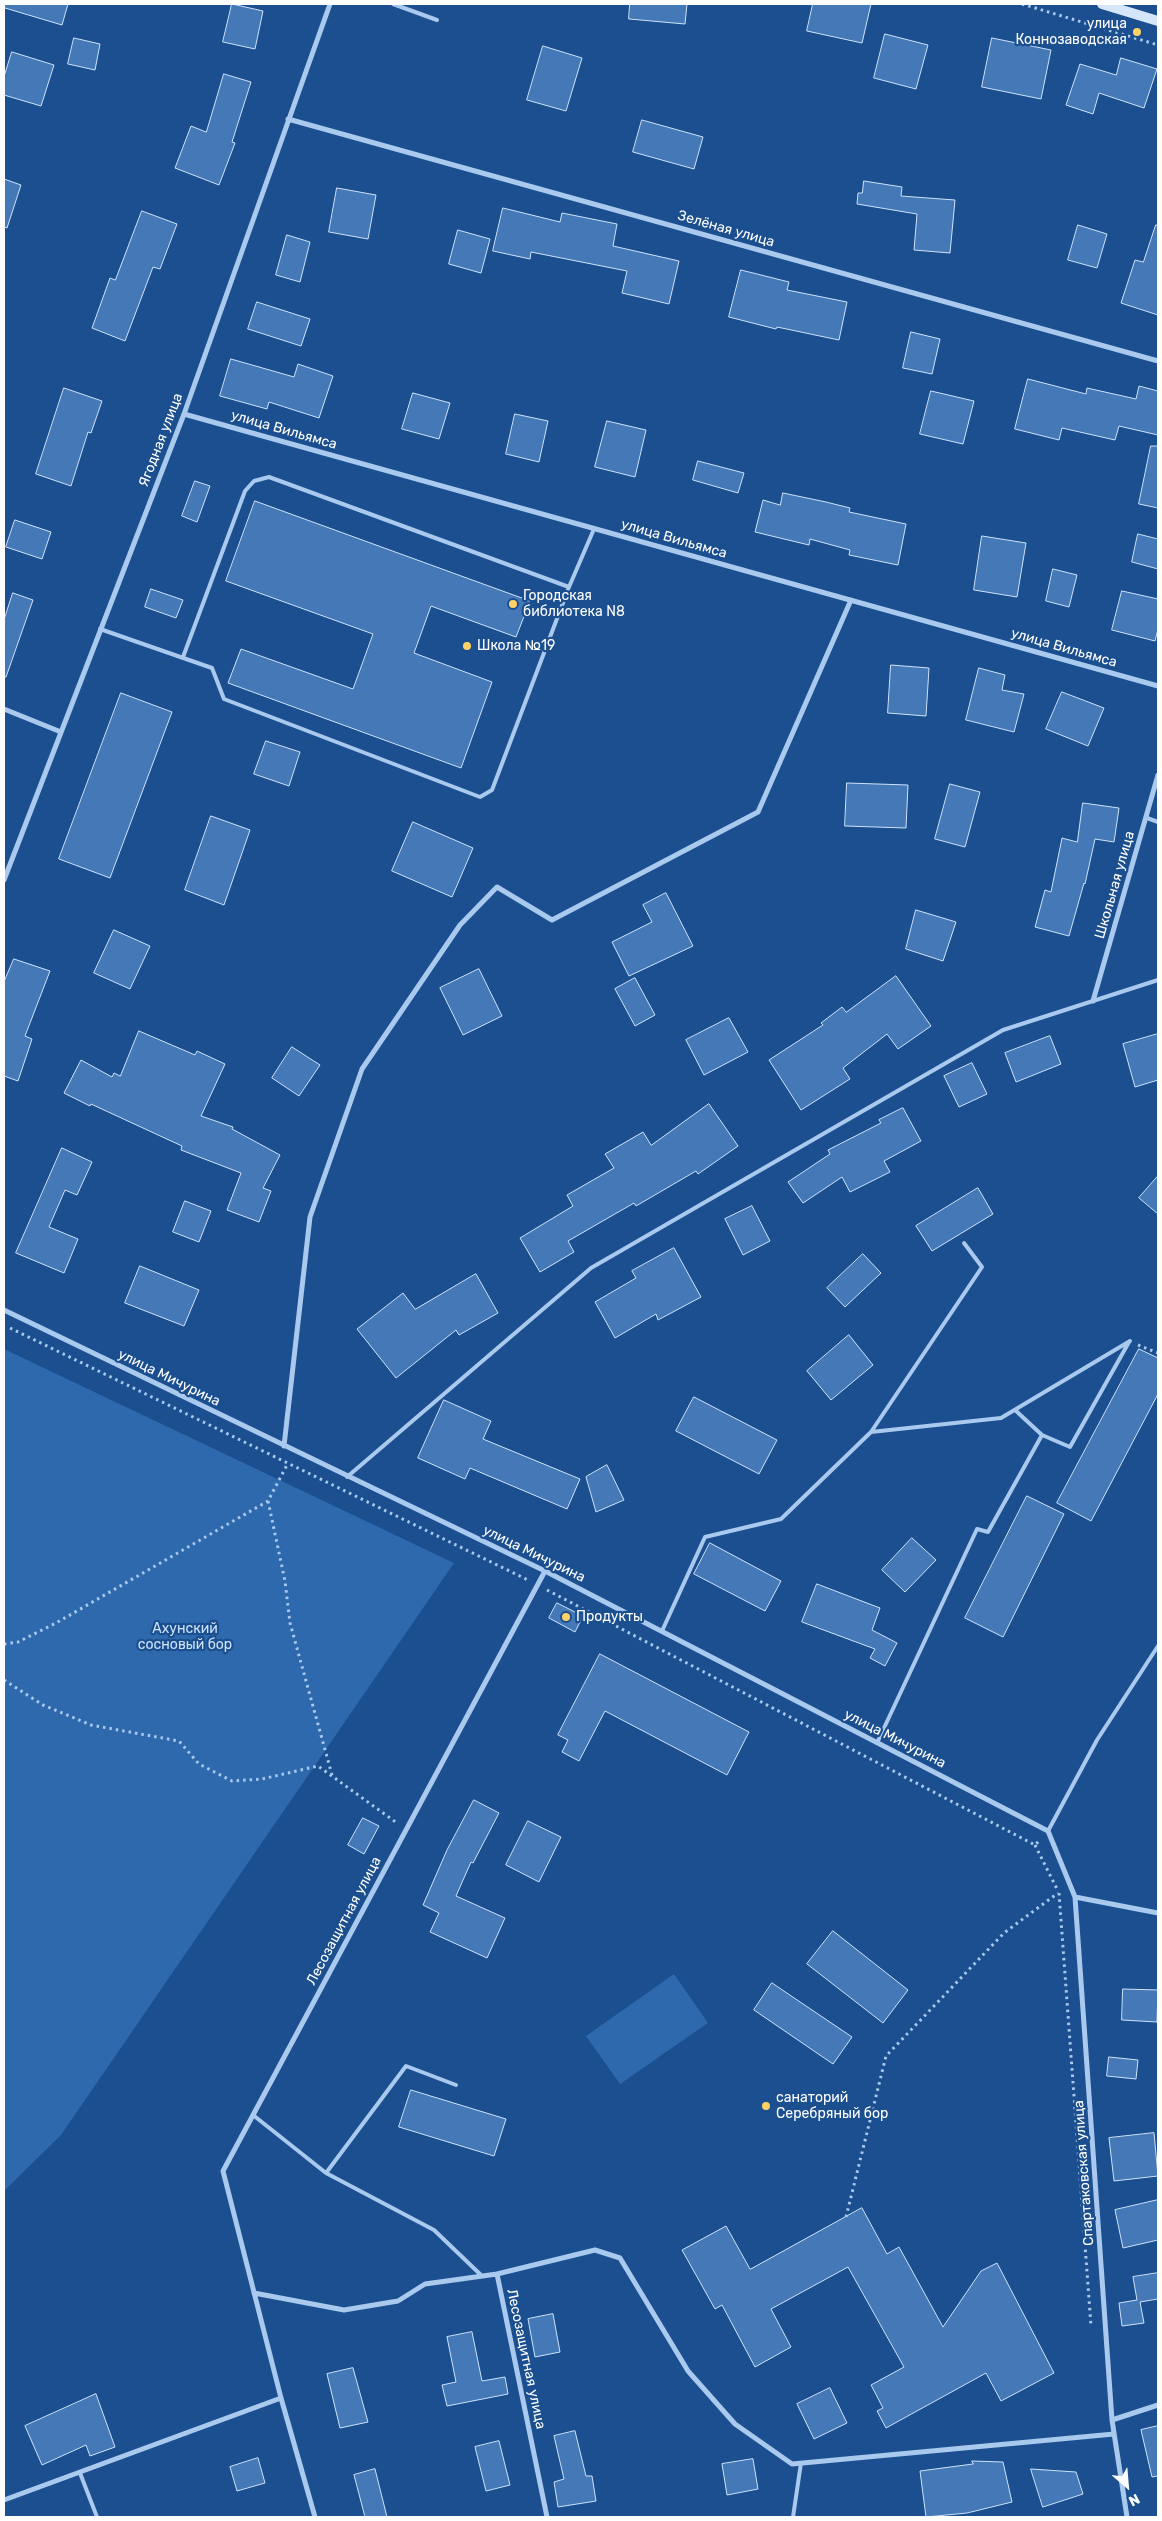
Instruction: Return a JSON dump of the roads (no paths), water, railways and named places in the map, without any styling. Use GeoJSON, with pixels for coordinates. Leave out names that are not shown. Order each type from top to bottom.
{"type":"FeatureCollection","features":[{"type":"Feature","properties":{"kind":"main road"},"geometry":{"type":"LineString","coordinates":[[1102,4],[1158,21]]}},
{"type":"Feature","properties":{"kind":"street","name":"Ягодная улица"},"geometry":{"type":"LineString","coordinates":[[4,880],[184,414],[330,4]]}},
{"type":"Feature","properties":{"kind":"street","name":"Зелёная улица"},"geometry":{"type":"LineString","coordinates":[[288,119],[1158,360]]}},
{"type":"Feature","properties":{"kind":"street","name":"улица Вильямса"},"geometry":{"type":"LineString","coordinates":[[184,414],[1158,686]]}},
{"type":"Feature","properties":{"kind":"street"},"geometry":{"type":"LineString","coordinates":[[284,1446],[310,1217],[362,1069],[460,925],[496,887],[552,920],[758,812],[851,600]]}},
{"type":"Feature","properties":{"kind":"street"},"geometry":{"type":"LineString","coordinates":[[4,709],[60,732]]}},
{"type":"Feature","properties":{"kind":"street","name":"Школьная улица"},"geometry":{"type":"LineString","coordinates":[[1093,1001],[1158,775]]}},
{"type":"Feature","properties":{"kind":"street","name":"улица Мичурина"},"geometry":{"type":"LineString","coordinates":[[4,1310],[544,1571],[1048,1831]]}},
{"type":"Feature","properties":{"kind":"street","name":"Лесозащитная улица"},"geometry":{"type":"LineString","coordinates":[[315,2517],[281,2398],[223,2171],[544,1571]]}},
{"type":"Feature","properties":{"kind":"street","name":"Спартаковская улица"},"geometry":{"type":"LineString","coordinates":[[1048,1831],[1075,1897],[1112,2420],[1127,2517]]}},
{"type":"Feature","properties":{"kind":"street"},"geometry":{"type":"LineString","coordinates":[[1075,1897],[1158,1913]]}},
{"type":"Feature","properties":{"kind":"street"},"geometry":{"type":"LineString","coordinates":[[497,2274],[596,2250],[620,2258],[688,2371],[735,2424],[792,2464],[1114,2434]]}},
{"type":"Feature","properties":{"kind":"street","name":"Лесозащитная улица"},"geometry":{"type":"LineString","coordinates":[[254,2293],[344,2310],[398,2301],[425,2284],[497,2274],[547,2517]]}},
{"type":"Feature","properties":{"kind":"street"},"geometry":{"type":"LineString","coordinates":[[4,2500],[281,2398]]}},
{"type":"Feature","properties":{"kind":"street"},"geometry":{"type":"LineString","coordinates":[[1112,2420],[1158,2405]]}},
{"type":"Feature","properties":{"kind":"lane"},"geometry":{"type":"LineString","coordinates":[[393,4],[437,20]]}},
{"type":"Feature","properties":{"kind":"lane"},"geometry":{"type":"LineString","coordinates":[[183,657],[245,491],[254,481],[269,477],[569,587]]}},
{"type":"Feature","properties":{"kind":"lane"},"geometry":{"type":"LineString","coordinates":[[100,629],[212,668],[224,699],[480,796],[492,790],[569,587],[594,529]]}},
{"type":"Feature","properties":{"kind":"lane"},"geometry":{"type":"LineString","coordinates":[[1146,818],[1158,822]]}},
{"type":"Feature","properties":{"kind":"lane"},"geometry":{"type":"LineString","coordinates":[[348,1476],[591,1268],[1003,1030],[1158,980]]}},
{"type":"Feature","properties":{"kind":"lane"},"geometry":{"type":"LineString","coordinates":[[662,1631],[705,1537],[781,1519],[871,1432],[982,1268],[964,1242]]}},
{"type":"Feature","properties":{"kind":"lane"},"geometry":{"type":"LineString","coordinates":[[871,1432],[1002,1418],[1015,1410],[1130,1341],[1070,1447],[1042,1435],[1015,1410]]}},
{"type":"Feature","properties":{"kind":"lane"},"geometry":{"type":"LineString","coordinates":[[877,1743],[977,1529],[988,1532],[1042,1435]]}},
{"type":"Feature","properties":{"kind":"lane"},"geometry":{"type":"LineString","coordinates":[[1048,1831],[1097,1740],[1158,1646]]}},
{"type":"Feature","properties":{"kind":"lane"},"geometry":{"type":"LineString","coordinates":[[326,2173],[406,2066],[456,2085]]}},
{"type":"Feature","properties":{"kind":"lane"},"geometry":{"type":"LineString","coordinates":[[253,2115],[326,2173],[434,2230],[482,2276]]}},
{"type":"Feature","properties":{"kind":"lane"},"geometry":{"type":"LineString","coordinates":[[793,2517],[801,2463]]}},
{"type":"Feature","properties":{"kind":"lane"},"geometry":{"type":"LineString","coordinates":[[80,2473],[97,2517]]}},
{"type":"Feature","properties":{"kind":"place","name":"улица Коннозаводская"},"geometry":{"type":"Point","coordinates":[1137,32]}},
{"type":"Feature","properties":{"kind":"place","name":"Городская библиотека N8"},"geometry":{"type":"Point","coordinates":[513,604]}},
{"type":"Feature","properties":{"kind":"place","name":"Школа №19"},"geometry":{"type":"Point","coordinates":[467,646]}},
{"type":"Feature","properties":{"kind":"place","name":"Продукты"},"geometry":{"type":"Point","coordinates":[566,1617]}},
{"type":"Feature","properties":{"kind":"place","name":"санаторий Серебряный бор"},"geometry":{"type":"Point","coordinates":[766,2106]}},
{"type":"Feature","properties":{"kind":"park label","name":"Ахунский сосновый бор"},"geometry":{"type":"Point","coordinates":[185,1638]}}]}
